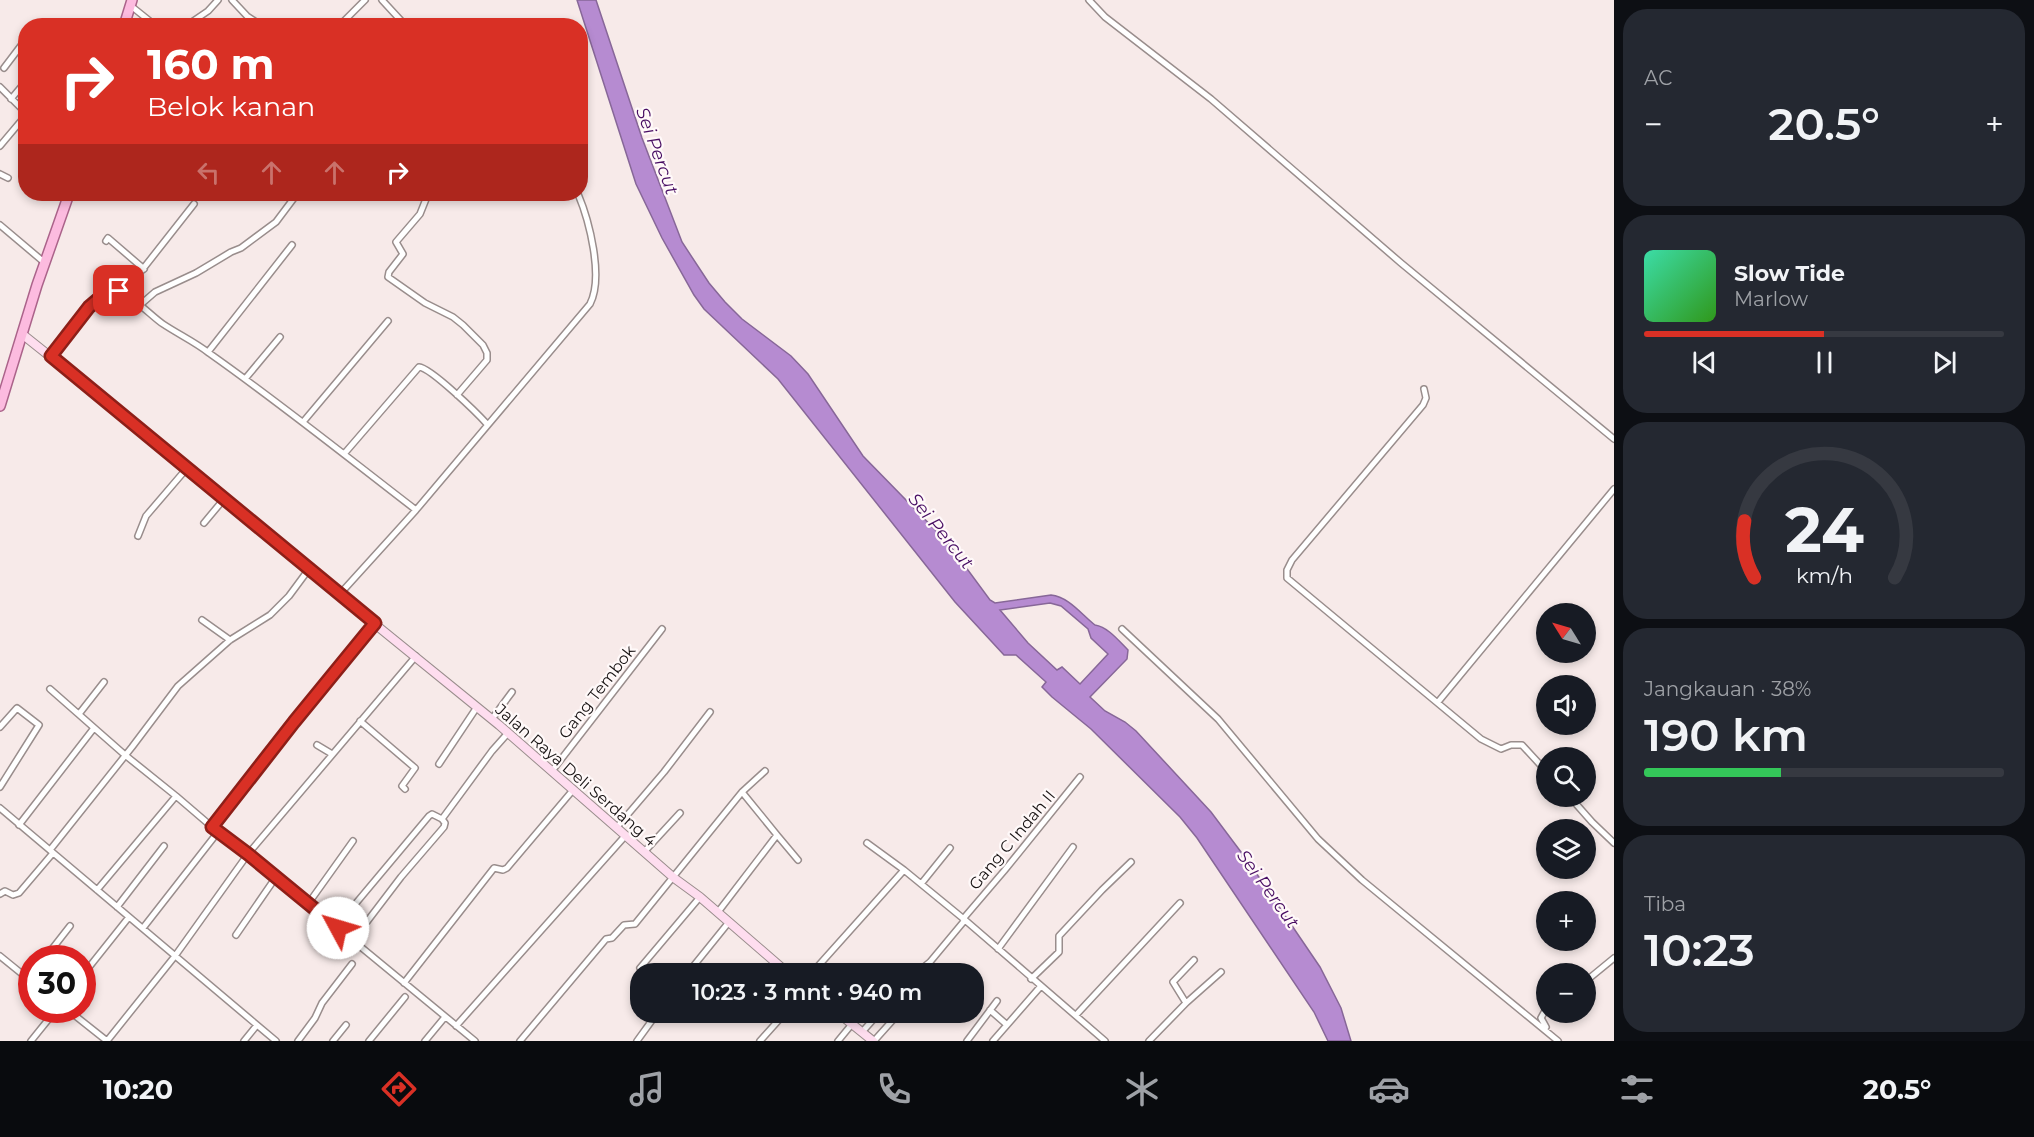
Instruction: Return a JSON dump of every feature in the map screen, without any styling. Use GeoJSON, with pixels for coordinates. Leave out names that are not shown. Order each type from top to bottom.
{"type":"FeatureCollection","features":[{"type":"Feature","properties":{"kind":"main road"},"geometry":{"type":"LineString","coordinates":[[127,18],[132,3]]}},
{"type":"Feature","properties":{"kind":"main road"},"geometry":{"type":"LineString","coordinates":[[0,406],[67,201]]}},
{"type":"Feature","properties":{"kind":"street"},"geometry":{"type":"LineString","coordinates":[[196,18],[208,11],[218,0]]}},
{"type":"Feature","properties":{"kind":"street"},"geometry":{"type":"LineString","coordinates":[[232,0],[250,18]]}},
{"type":"Feature","properties":{"kind":"street"},"geometry":{"type":"LineString","coordinates":[[347,18],[365,0]]}},
{"type":"Feature","properties":{"kind":"street"},"geometry":{"type":"LineString","coordinates":[[382,0],[398,18]]}},
{"type":"Feature","properties":{"kind":"street"},"geometry":{"type":"LineString","coordinates":[[1089,0],[1105,17],[1210,99],[1401,263],[1614,439]]}},
{"type":"Feature","properties":{"kind":"street"},"geometry":{"type":"LineString","coordinates":[[132,3],[148,18]]}},
{"type":"Feature","properties":{"kind":"street"},"geometry":{"type":"LineString","coordinates":[[4,68],[18,50]]}},
{"type":"Feature","properties":{"kind":"street"},"geometry":{"type":"LineString","coordinates":[[0,87],[18,106]]}},
{"type":"Feature","properties":{"kind":"street"},"geometry":{"type":"LineString","coordinates":[[11,99],[18,91]]}},
{"type":"Feature","properties":{"kind":"street"},"geometry":{"type":"LineString","coordinates":[[0,146],[18,124]]}},
{"type":"Feature","properties":{"kind":"street"},"geometry":{"type":"LineString","coordinates":[[0,174],[8,178]]}},
{"type":"Feature","properties":{"kind":"street"},"geometry":{"type":"LineString","coordinates":[[140,305],[155,292],[241,248],[276,222],[292,201]]}},
{"type":"Feature","properties":{"kind":"street"},"geometry":{"type":"LineString","coordinates":[[425,201],[420,214],[396,242],[403,254],[388,276],[424,303],[453,317],[483,345],[487,353],[487,360],[457,395]]}},
{"type":"Feature","properties":{"kind":"street"},"geometry":{"type":"LineString","coordinates":[[341,597],[592,300],[594,251],[586,211],[581,201]]}},
{"type":"Feature","properties":{"kind":"street"},"geometry":{"type":"LineString","coordinates":[[124,294],[195,204]]}},
{"type":"Feature","properties":{"kind":"street"},"geometry":{"type":"LineString","coordinates":[[0,225],[45,263]]}},
{"type":"Feature","properties":{"kind":"street"},"geometry":{"type":"LineString","coordinates":[[106,241],[108,238],[144,268]]}},
{"type":"Feature","properties":{"kind":"street"},"geometry":{"type":"LineString","coordinates":[[208,352],[292,245]]}},
{"type":"Feature","properties":{"kind":"street"},"geometry":{"type":"LineString","coordinates":[[51,356],[96,299],[112,289],[124,294],[303,422],[416,510]]}},
{"type":"Feature","properties":{"kind":"street"},"geometry":{"type":"LineString","coordinates":[[303,422],[388,321]]}},
{"type":"Feature","properties":{"kind":"street","name":"Jalan Raya Deli Serdang 4"},"geometry":{"type":"LineString","coordinates":[[22,334],[188,467],[341,597],[492,719],[674,878],[729,921],[777,963]]}},
{"type":"Feature","properties":{"kind":"street"},"geometry":{"type":"LineString","coordinates":[[245,380],[280,337]]}},
{"type":"Feature","properties":{"kind":"street"},"geometry":{"type":"LineString","coordinates":[[344,454],[419,368],[428,369],[439,382],[457,395],[487,424]]}},
{"type":"Feature","properties":{"kind":"street"},"geometry":{"type":"LineString","coordinates":[[1424,388],[1426,398],[1423,405],[1292,560],[1287,570],[1287,578],[1481,739],[1501,749],[1511,745],[1522,745],[1536,760]]}},
{"type":"Feature","properties":{"kind":"street"},"geometry":{"type":"LineString","coordinates":[[138,536],[146,516],[188,467]]}},
{"type":"Feature","properties":{"kind":"street"},"geometry":{"type":"LineString","coordinates":[[1438,702],[1614,489]]}},
{"type":"Feature","properties":{"kind":"street"},"geometry":{"type":"LineString","coordinates":[[204,523],[224,499]]}},
{"type":"Feature","properties":{"kind":"street"},"geometry":{"type":"LineString","coordinates":[[0,894],[5,891],[13,895],[19,893],[178,686],[230,640],[270,615],[290,596],[309,569]]}},
{"type":"Feature","properties":{"kind":"street"},"geometry":{"type":"LineString","coordinates":[[202,620],[230,640]]}},
{"type":"Feature","properties":{"kind":"street"},"geometry":{"type":"LineString","coordinates":[[212,827],[375,623]]}},
{"type":"Feature","properties":{"kind":"street"},"geometry":{"type":"LineString","coordinates":[[1122,628],[1218,719],[1318,839],[1362,880],[1558,1041]]}},
{"type":"Feature","properties":{"kind":"street","name":"Gang Tembok"},"geometry":{"type":"LineString","coordinates":[[552,771],[662,629]]}},
{"type":"Feature","properties":{"kind":"street"},"geometry":{"type":"LineString","coordinates":[[84,1023],[107,1041],[175,956],[248,854],[416,656]]}},
{"type":"Feature","properties":{"kind":"street"},"geometry":{"type":"LineString","coordinates":[[79,714],[104,682]]}},
{"type":"Feature","properties":{"kind":"street"},"geometry":{"type":"LineString","coordinates":[[50,689],[125,755],[475,1041]]}},
{"type":"Feature","properties":{"kind":"street"},"geometry":{"type":"LineString","coordinates":[[492,719],[512,692]]}},
{"type":"Feature","properties":{"kind":"street"},"geometry":{"type":"LineString","coordinates":[[439,764],[477,707]]}},
{"type":"Feature","properties":{"kind":"street"},"geometry":{"type":"LineString","coordinates":[[0,727],[17,708],[39,724],[0,787]]}},
{"type":"Feature","properties":{"kind":"street"},"geometry":{"type":"LineString","coordinates":[[617,827],[664,772],[710,712]]}},
{"type":"Feature","properties":{"kind":"street"},"geometry":{"type":"LineString","coordinates":[[360,721],[415,768],[402,786],[405,789]]}},
{"type":"Feature","properties":{"kind":"street"},"geometry":{"type":"LineString","coordinates":[[20,825],[94,728]]}},
{"type":"Feature","properties":{"kind":"street"},"geometry":{"type":"LineString","coordinates":[[442,819],[508,733]]}},
{"type":"Feature","properties":{"kind":"street"},"geometry":{"type":"LineString","coordinates":[[317,745],[332,754]]}},
{"type":"Feature","properties":{"kind":"street"},"geometry":{"type":"LineString","coordinates":[[520,1041],[606,939],[612,938],[624,925],[635,924],[674,878],[708,832],[742,792],[765,771]]}},
{"type":"Feature","properties":{"kind":"street","name":"Gang C Indah II"},"geometry":{"type":"LineString","coordinates":[[929,963],[1080,777]]}},
{"type":"Feature","properties":{"kind":"street"},"geometry":{"type":"LineString","coordinates":[[404,982],[494,868],[503,870],[507,868],[573,790]]}},
{"type":"Feature","properties":{"kind":"street"},"geometry":{"type":"LineString","coordinates":[[742,792],[798,860]]}},
{"type":"Feature","properties":{"kind":"street"},"geometry":{"type":"LineString","coordinates":[[97,890],[176,795]]}},
{"type":"Feature","properties":{"kind":"street"},"geometry":{"type":"LineString","coordinates":[[1579,807],[1614,843]]}},
{"type":"Feature","properties":{"kind":"street"},"geometry":{"type":"LineString","coordinates":[[0,808],[276,1041]]}},
{"type":"Feature","properties":{"kind":"street"},"geometry":{"type":"LineString","coordinates":[[645,851],[680,813]]}},
{"type":"Feature","properties":{"kind":"street"},"geometry":{"type":"LineString","coordinates":[[336,927],[429,816],[432,814],[442,819],[445,823],[444,827],[352,940]]}},
{"type":"Feature","properties":{"kind":"street"},"geometry":{"type":"LineString","coordinates":[[143,928],[218,832]]}},
{"type":"Feature","properties":{"kind":"street"},"geometry":{"type":"LineString","coordinates":[[456,1026],[626,835]]}},
{"type":"Feature","properties":{"kind":"street"},"geometry":{"type":"LineString","coordinates":[[718,912],[777,835]]}},
{"type":"Feature","properties":{"kind":"street"},"geometry":{"type":"LineString","coordinates":[[308,904],[353,841]]}},
{"type":"Feature","properties":{"kind":"street"},"geometry":{"type":"LineString","coordinates":[[867,843],[964,919],[1105,1041]]}},
{"type":"Feature","properties":{"kind":"street"},"geometry":{"type":"LineString","coordinates":[[117,906],[164,846]]}},
{"type":"Feature","properties":{"kind":"street"},"geometry":{"type":"LineString","coordinates":[[998,949],[1072,847]]}},
{"type":"Feature","properties":{"kind":"street"},"geometry":{"type":"LineString","coordinates":[[921,884],[950,848]]}},
{"type":"Feature","properties":{"kind":"street"},"geometry":{"type":"LineString","coordinates":[[1031,979],[1060,951],[1059,936],[1131,862]]}},
{"type":"Feature","properties":{"kind":"street"},"geometry":{"type":"LineString","coordinates":[[821,963],[904,870]]}},
{"type":"Feature","properties":{"kind":"street"},"geometry":{"type":"LineString","coordinates":[[236,935],[276,877]]}},
{"type":"Feature","properties":{"kind":"street"},"geometry":{"type":"LineString","coordinates":[[644,963],[700,897]]}},
{"type":"Feature","properties":{"kind":"street"},"geometry":{"type":"LineString","coordinates":[[1076,1015],[1180,903]]}},
{"type":"Feature","properties":{"kind":"street"},"geometry":{"type":"LineString","coordinates":[[96,958],[129,917]]}},
{"type":"Feature","properties":{"kind":"street"},"geometry":{"type":"LineString","coordinates":[[696,963],[729,921]]}},
{"type":"Feature","properties":{"kind":"street"},"geometry":{"type":"LineString","coordinates":[[55,945],[70,926]]}},
{"type":"Feature","properties":{"kind":"street"},"geometry":{"type":"LineString","coordinates":[[0,956],[18,971]]}},
{"type":"Feature","properties":{"kind":"street"},"geometry":{"type":"LineString","coordinates":[[1596,973],[1614,958]]}},
{"type":"Feature","properties":{"kind":"street"},"geometry":{"type":"LineString","coordinates":[[1186,1003],[1173,982],[1194,960]]}},
{"type":"Feature","properties":{"kind":"street"},"geometry":{"type":"LineString","coordinates":[[298,1041],[352,964]]}},
{"type":"Feature","properties":{"kind":"street"},"geometry":{"type":"LineString","coordinates":[[1149,1041],[1186,1003],[1221,972]]}},
{"type":"Feature","properties":{"kind":"street"},"geometry":{"type":"LineString","coordinates":[[993,1041],[1041,986]]}},
{"type":"Feature","properties":{"kind":"street"},"geometry":{"type":"LineString","coordinates":[[369,1041],[405,997]]}},
{"type":"Feature","properties":{"kind":"street"},"geometry":{"type":"LineString","coordinates":[[967,1041],[997,1001]]}},
{"type":"Feature","properties":{"kind":"street"},"geometry":{"type":"LineString","coordinates":[[990,1010],[1006,1024]]}},
{"type":"Feature","properties":{"kind":"street"},"geometry":{"type":"LineString","coordinates":[[425,1041],[445,1017]]}},
{"type":"Feature","properties":{"kind":"street"},"geometry":{"type":"LineString","coordinates":[[32,1041],[46,1023]]}},
{"type":"Feature","properties":{"kind":"street"},"geometry":{"type":"LineString","coordinates":[[637,1041],[650,1023]]}},
{"type":"Feature","properties":{"kind":"street"},"geometry":{"type":"LineString","coordinates":[[760,1041],[776,1023]]}},
{"type":"Feature","properties":{"kind":"street"},"geometry":{"type":"LineString","coordinates":[[862,1032],[870,1023]]}},
{"type":"Feature","properties":{"kind":"street"},"geometry":{"type":"LineString","coordinates":[[838,1041],[852,1024],[874,1041],[890,1023]]}},
{"type":"Feature","properties":{"kind":"street"},"geometry":{"type":"LineString","coordinates":[[1544,1023],[1550,1034]]}},
{"type":"Feature","properties":{"kind":"street"},"geometry":{"type":"LineString","coordinates":[[244,1041],[257,1025]]}},
{"type":"Feature","properties":{"kind":"street"},"geometry":{"type":"LineString","coordinates":[[333,1041],[346,1025]]}},
{"type":"Feature","properties":{"kind":"shaded area"},"geometry":{"type":"Polygon","coordinates":[[[577,0],[596,0],[642,138],[682,242],[709,283],[742,319],[791,356],[808,374],[863,456],[948,543],[990,600],[995,603],[1057,596],[1069,602],[1095,625],[1109,631],[1128,650],[1127,659],[1090,697],[1105,711],[1136,731],[1211,812],[1250,864],[1320,967],[1341,1008],[1351,1041],[1328,1041],[1314,1012],[1197,838],[1180,817],[1091,729],[1042,687],[1046,682],[1016,655],[1004,655],[955,602],[778,379],[704,309],[662,238],[636,184],[588,34],[588,18],[583,18],[577,0]],[[1050,603],[1000,610],[1028,643],[1057,670],[1062,667],[1080,684],[1108,654],[1091,638],[1088,629],[1061,606],[1050,603]]]}},
{"type":"Feature","properties":{"kind":"route"},"geometry":{"type":"LineString","coordinates":[[119,291],[109,290],[96,299],[51,356],[375,623],[212,827],[338,928]]}},
{"type":"Feature","properties":{"kind":"water label","name":"Sei Percut"},"geometry":{"type":"Point","coordinates":[657,151]}},
{"type":"Feature","properties":{"kind":"water label","name":"Sei Percut"},"geometry":{"type":"Point","coordinates":[941,531]}},
{"type":"Feature","properties":{"kind":"water label","name":"Sei Percut"},"geometry":{"type":"Point","coordinates":[1268,889]}}]}
